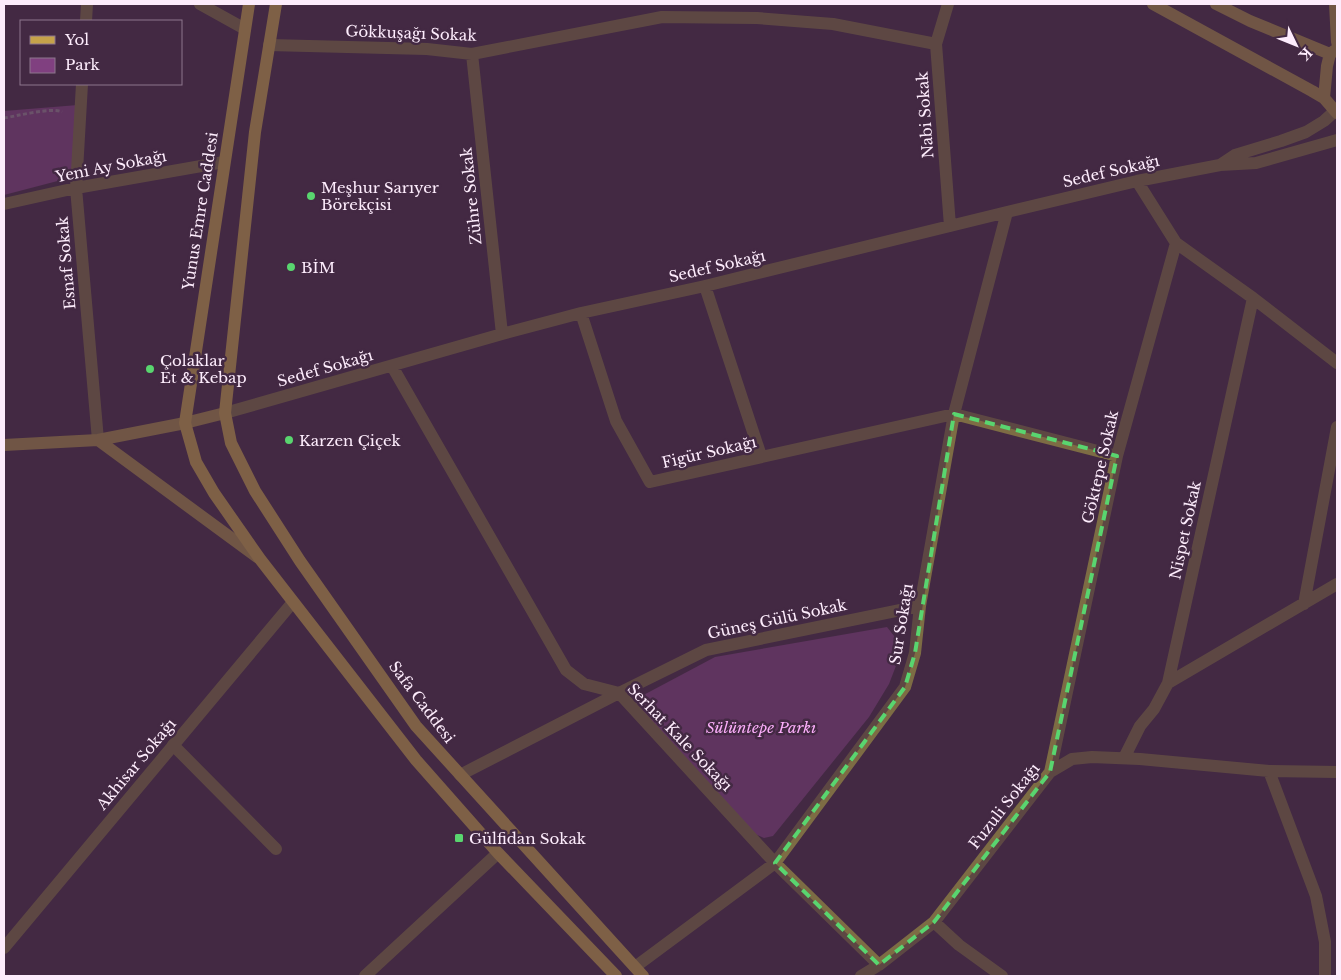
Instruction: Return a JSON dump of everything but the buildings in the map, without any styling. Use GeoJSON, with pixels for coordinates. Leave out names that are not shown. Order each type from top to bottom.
{"type":"FeatureCollection","features":[{"type":"Feature","properties":{"kind":"main road","name":"Yunus Emre Caddesi"},"geometry":{"type":"LineString","coordinates":[[185,423],[249,4]]}},
{"type":"Feature","properties":{"kind":"main road"},"geometry":{"type":"LineString","coordinates":[[225,413],[255,132],[276,4]]}},
{"type":"Feature","properties":{"kind":"main road","name":"Safa Caddesi"},"geometry":{"type":"LineString","coordinates":[[225,413],[231,443],[256,491],[300,560],[416,726],[639,972]]}},
{"type":"Feature","properties":{"kind":"main road"},"geometry":{"type":"LineString","coordinates":[[185,423],[196,462],[214,493],[292,602],[416,760],[498,852],[616,976]]}},
{"type":"Feature","properties":{"kind":"street"},"geometry":{"type":"LineString","coordinates":[[86,20],[87,4]]}},
{"type":"Feature","properties":{"kind":"street"},"geometry":{"type":"LineString","coordinates":[[200,4],[245,29]]}},
{"type":"Feature","properties":{"kind":"street","name":"Nabi Sokak"},"geometry":{"type":"LineString","coordinates":[[948,4],[936,44],[950,226]]}},
{"type":"Feature","properties":{"kind":"street"},"geometry":{"type":"LineString","coordinates":[[1153,4],[1324,98],[1336,112],[1306,132],[1235,155],[1220,165]]}},
{"type":"Feature","properties":{"kind":"street"},"geometry":{"type":"LineString","coordinates":[[1216,4],[1250,21],[1334,52],[1325,78],[1324,98]]}},
{"type":"Feature","properties":{"kind":"street"},"geometry":{"type":"LineString","coordinates":[[1335,4],[1337,42]]}},
{"type":"Feature","properties":{"kind":"street","name":"Gökkuşağı Sokak"},"geometry":{"type":"LineString","coordinates":[[269,45],[427,49],[472,54],[662,17],[757,18],[833,24],[936,44]]}},
{"type":"Feature","properties":{"kind":"street","name":"Zühre Sokak"},"geometry":{"type":"LineString","coordinates":[[472,54],[502,334]]}},
{"type":"Feature","properties":{"kind":"street","name":"Esnaf Sokak"},"geometry":{"type":"LineString","coordinates":[[82,85],[76,188],[98,440]]}},
{"type":"Feature","properties":{"kind":"street"},"geometry":{"type":"LineString","coordinates":[[1220,165],[1256,163],[1337,140]]}},
{"type":"Feature","properties":{"kind":"street","name":"Yeni Ay Sokağı"},"geometry":{"type":"LineString","coordinates":[[4,204],[76,188],[224,162]]}},
{"type":"Feature","properties":{"kind":"street","name":"Sedef Sokağı"},"geometry":{"type":"LineString","coordinates":[[225,413],[502,334],[581,314],[705,286],[1137,181],[1220,165]]}},
{"type":"Feature","properties":{"kind":"street"},"geometry":{"type":"LineString","coordinates":[[1137,181],[1176,243],[1253,298],[1337,364]]}},
{"type":"Feature","properties":{"kind":"street","name":"Sur Sokağı"},"geometry":{"type":"LineString","coordinates":[[639,972],[775,863],[905,688],[915,653],[920,606],[954,414],[1007,212]]}},
{"type":"Feature","properties":{"kind":"street","name":"Göktepe Sokak"},"geometry":{"type":"LineString","coordinates":[[1050,772],[1117,456],[1176,243]]}},
{"type":"Feature","properties":{"kind":"street"},"geometry":{"type":"LineString","coordinates":[[705,286],[761,456]]}},
{"type":"Feature","properties":{"kind":"street","name":"Nispet Sokak"},"geometry":{"type":"LineString","coordinates":[[1124,758],[1140,726],[1154,709],[1168,683],[1253,298]]}},
{"type":"Feature","properties":{"kind":"street","name":"Figür Sokağı"},"geometry":{"type":"LineString","coordinates":[[581,314],[616,421],[650,482],[954,414]]}},
{"type":"Feature","properties":{"kind":"street","name":"Serhat Kale Sokağı"},"geometry":{"type":"LineString","coordinates":[[392,366],[566,670],[584,684],[619,693],[775,863],[879,965]]}},
{"type":"Feature","properties":{"kind":"street"},"geometry":{"type":"LineString","coordinates":[[4,445],[98,440],[225,413]]}},
{"type":"Feature","properties":{"kind":"street"},"geometry":{"type":"LineString","coordinates":[[954,414],[1117,456]]}},
{"type":"Feature","properties":{"kind":"street"},"geometry":{"type":"LineString","coordinates":[[1304,604],[1337,427]]}},
{"type":"Feature","properties":{"kind":"street"},"geometry":{"type":"LineString","coordinates":[[98,440],[260,559]]}},
{"type":"Feature","properties":{"kind":"street"},"geometry":{"type":"LineString","coordinates":[[1168,683],[1337,584]]}},
{"type":"Feature","properties":{"kind":"street","name":"Akhisar Sokağı"},"geometry":{"type":"LineString","coordinates":[[4,948],[292,602]]}},
{"type":"Feature","properties":{"kind":"street","name":"Güneş Gülü Sokak"},"geometry":{"type":"LineString","coordinates":[[460,776],[706,650],[920,606]]}},
{"type":"Feature","properties":{"kind":"street"},"geometry":{"type":"LineString","coordinates":[[173,745],[276,849]]}},
{"type":"Feature","properties":{"kind":"street","name":"Fuzuli Sokağı"},"geometry":{"type":"LineString","coordinates":[[861,976],[879,965],[934,922],[1050,772],[1072,759],[1124,758],[1269,771],[1337,772]]}},
{"type":"Feature","properties":{"kind":"street"},"geometry":{"type":"LineString","coordinates":[[1269,771],[1316,896],[1324,942],[1325,976]]}},
{"type":"Feature","properties":{"kind":"street"},"geometry":{"type":"LineString","coordinates":[[365,976],[498,852]]}},
{"type":"Feature","properties":{"kind":"street"},"geometry":{"type":"LineString","coordinates":[[934,922],[959,945],[1002,976]]}},
{"type":"Feature","properties":{"kind":"path"},"geometry":{"type":"LineString","coordinates":[[4,118],[58,110],[66,114]]}},
{"type":"Feature","properties":{"kind":"highlighted area"},"geometry":{"type":"Polygon","coordinates":[[[954,414],[1117,456],[1050,772],[934,922],[879,965],[775,863],[905,687],[915,653],[954,414]]]}},
{"type":"Feature","properties":{"kind":"green space"},"geometry":{"type":"Polygon","coordinates":[[[78,105],[74,171],[69,178],[4,195],[4,111],[78,105]]]}},
{"type":"Feature","properties":{"kind":"green space","name":"Sülüntepe Parkı"},"geometry":{"type":"Polygon","coordinates":[[[887,627],[898,641],[899,658],[889,684],[869,717],[773,836],[764,838],[755,834],[636,706],[636,699],[715,657],[887,627]]]}},
{"type":"Feature","properties":{"kind":"place","name":"Meşhur Sarıyer Börekçisi"},"geometry":{"type":"Point","coordinates":[311,196]}},
{"type":"Feature","properties":{"kind":"place","name":"BİM"},"geometry":{"type":"Point","coordinates":[291,267]}},
{"type":"Feature","properties":{"kind":"place","name":"Çolaklar Et & Kebap"},"geometry":{"type":"Point","coordinates":[150,369]}},
{"type":"Feature","properties":{"kind":"place","name":"Karzen Çiçek"},"geometry":{"type":"Point","coordinates":[289,440]}},
{"type":"Feature","properties":{"kind":"place","name":"Gülfidan Sokak"},"geometry":{"type":"Point","coordinates":[459,838]}}]}
